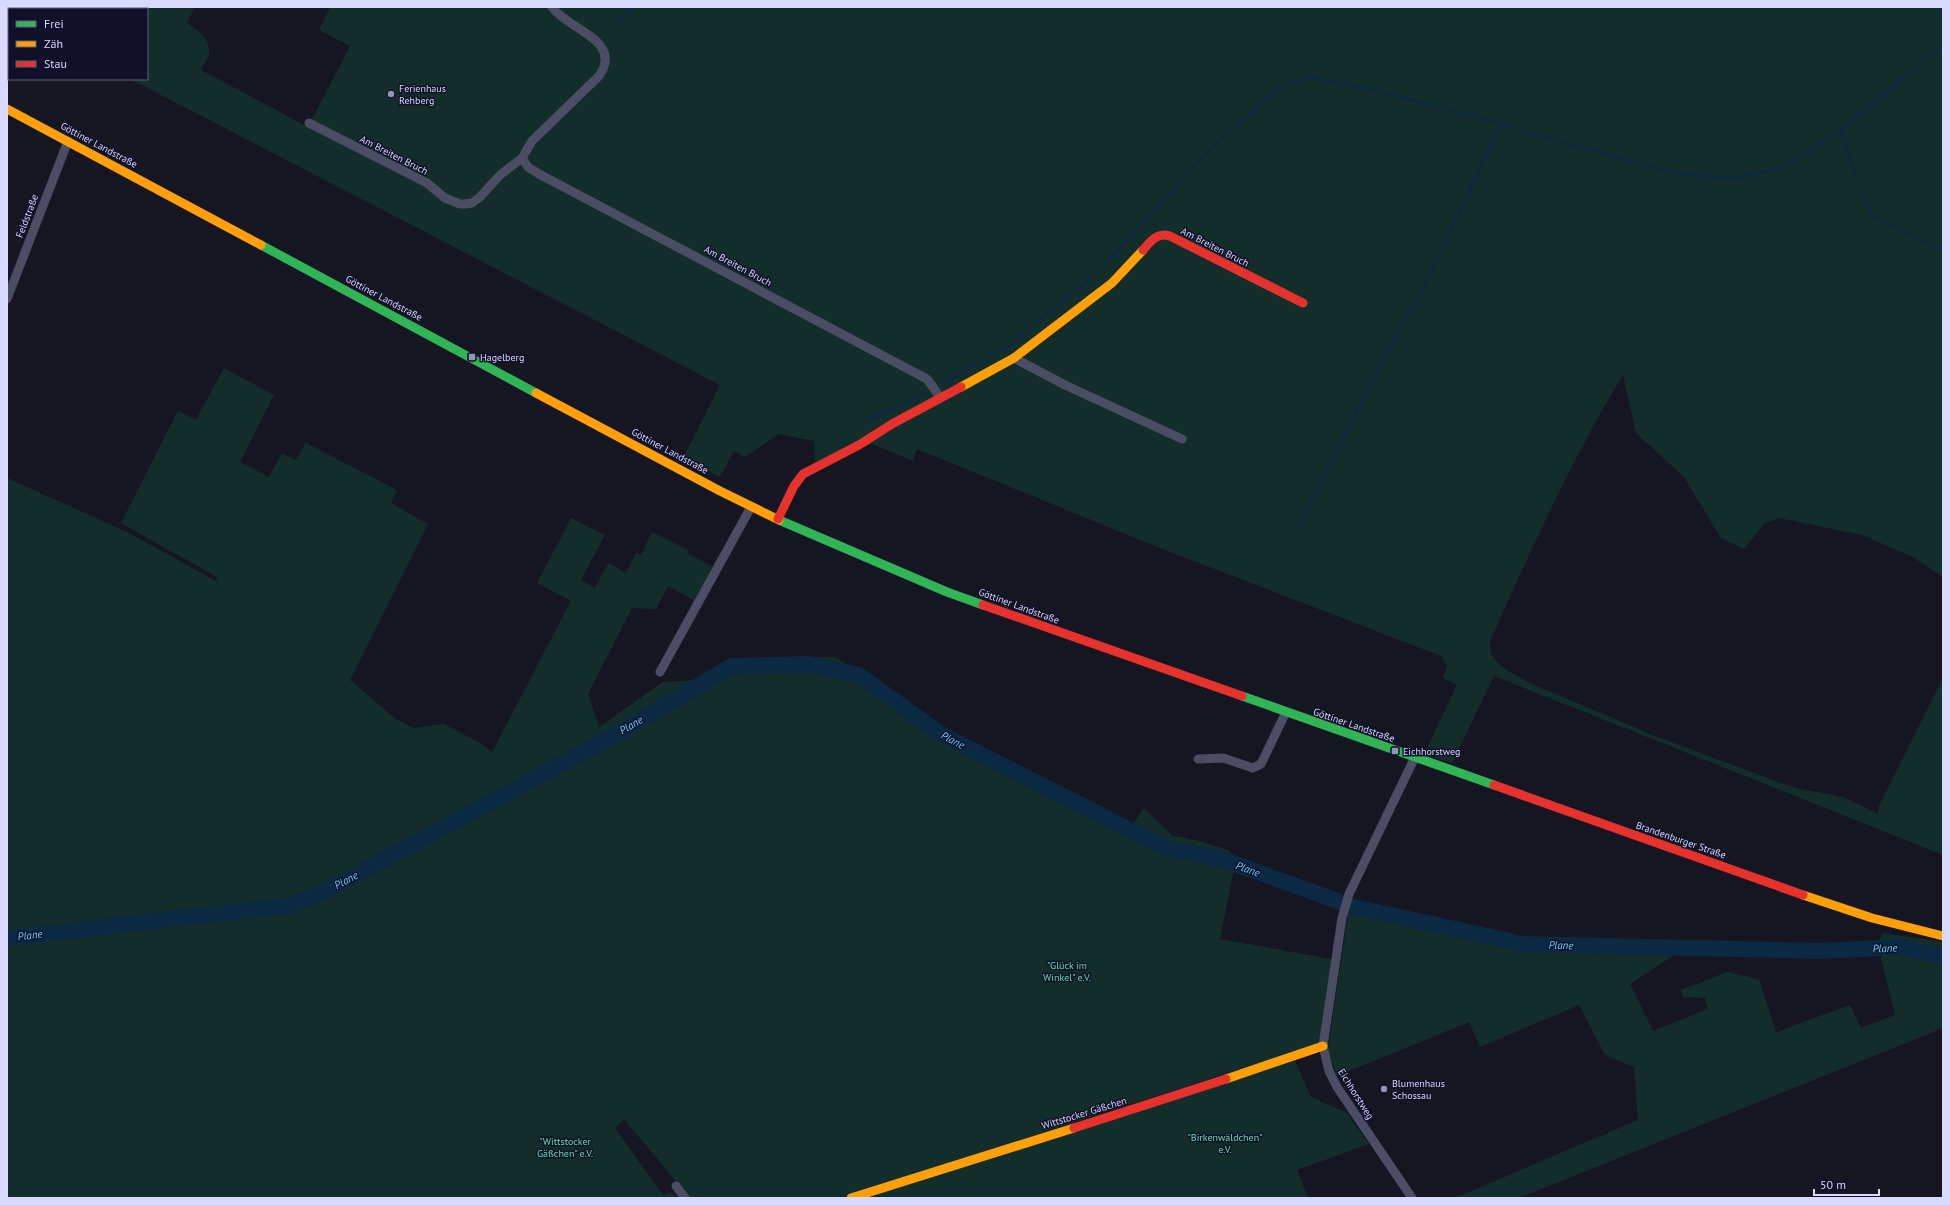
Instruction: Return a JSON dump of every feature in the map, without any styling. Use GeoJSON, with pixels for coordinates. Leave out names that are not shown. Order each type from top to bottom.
{"type":"FeatureCollection","features":[{"type":"Feature","properties":{"kind":"street","name":"Am Breiten Bruch"},"geometry":{"type":"LineString","coordinates":[[309,123],[427,184],[445,198],[460,204],[472,203],[480,197],[500,174],[522,158],[532,141],[600,76],[607,61],[604,50],[599,43],[559,15],[552,7]]}},
{"type":"Feature","properties":{"kind":"street","name":"Göttiner Landstraße"},"geometry":{"type":"LineString","coordinates":[[7,109],[751,507],[947,592],[1415,757]]}},
{"type":"Feature","properties":{"kind":"street","name":"Feldstraße"},"geometry":{"type":"LineString","coordinates":[[7,299],[68,141]]}},
{"type":"Feature","properties":{"kind":"street","name":"Am Breiten Bruch"},"geometry":{"type":"LineString","coordinates":[[522,158],[528,166],[540,174],[927,379],[940,397]]}},
{"type":"Feature","properties":{"kind":"street","name":"Am Breiten Bruch"},"geometry":{"type":"LineString","coordinates":[[778,519],[794,486],[802,474],[859,445],[940,397],[1014,358],[1096,296],[1130,265],[1154,238],[1163,234],[1170,236],[1303,303]]}},
{"type":"Feature","properties":{"kind":"street"},"geometry":{"type":"LineString","coordinates":[[1014,358],[1065,385],[1182,439]]}},
{"type":"Feature","properties":{"kind":"street"},"geometry":{"type":"LineString","coordinates":[[660,672],[751,507]]}},
{"type":"Feature","properties":{"kind":"street"},"geometry":{"type":"LineString","coordinates":[[1198,759],[1223,758],[1253,768],[1261,764],[1286,712]]}},
{"type":"Feature","properties":{"kind":"street","name":"Eichhorstweg"},"geometry":{"type":"LineString","coordinates":[[1412,1198],[1337,1087],[1329,1071],[1323,1046],[1342,918],[1349,894],[1415,757]]}},
{"type":"Feature","properties":{"kind":"street","name":"Brandenburger Straße"},"geometry":{"type":"LineString","coordinates":[[1415,757],[1834,906],[1872,918],[1943,936]]}},
{"type":"Feature","properties":{"kind":"street","name":"Wittstocker Gäßchen"},"geometry":{"type":"LineString","coordinates":[[851,1198],[889,1184],[947,1169],[1251,1072],[1323,1046]]}},
{"type":"Feature","properties":{"kind":"street"},"geometry":{"type":"LineString","coordinates":[[676,1186],[685,1198]]}},
{"type":"Feature","properties":{"kind":"green space"},"geometry":{"type":"Polygon","coordinates":[[[7,7],[81,8],[8,8],[7,15],[7,7]]]}},
{"type":"Feature","properties":{"kind":"green space"},"geometry":{"type":"Polygon","coordinates":[[[195,7],[187,23],[202,35],[208,43],[209,48],[208,57],[201,70],[308,127],[350,46],[319,30],[330,7],[1943,7],[1943,577],[1911,556],[1862,535],[1779,518],[1764,524],[1744,549],[1721,538],[1684,477],[1636,433],[1623,375],[1586,440],[1536,539],[1490,641],[1491,654],[1498,663],[1508,671],[1532,684],[1655,736],[1795,788],[1843,797],[1878,814],[1879,806],[1943,678],[1943,855],[1494,676],[1452,763],[1424,754],[1457,685],[1443,678],[1447,666],[1441,656],[1165,550],[917,449],[913,461],[872,444],[815,463],[814,441],[779,434],[745,457],[734,451],[720,477],[683,458],[720,385],[132,80],[148,80],[148,8],[100,8],[195,7]]]}},
{"type":"Feature","properties":{"kind":"green space"},"geometry":{"type":"Polygon","coordinates":[[[224,368],[274,395],[240,462],[269,477],[282,453],[296,460],[306,443],[397,490],[391,503],[428,524],[350,680],[396,719],[414,728],[444,724],[480,743],[492,752],[571,601],[537,583],[571,518],[605,535],[581,580],[595,588],[608,563],[626,573],[636,553],[641,555],[652,532],[688,550],[687,553],[713,567],[694,600],[668,586],[656,609],[632,608],[588,694],[599,727],[663,682],[700,680],[729,666],[729,658],[835,657],[949,732],[1032,778],[1131,826],[1144,808],[1173,836],[1196,840],[1228,850],[1236,859],[1220,939],[1331,959],[1320,1043],[840,1198],[690,1198],[624,1119],[615,1128],[663,1195],[670,1192],[679,1198],[7,1198],[7,939],[292,906],[325,892],[292,904],[7,937],[7,478],[127,532],[216,581],[217,577],[121,523],[178,411],[196,420],[224,368]]]}},
{"type":"Feature","properties":{"kind":"green space"},"geometry":{"type":"Polygon","coordinates":[[[1351,903],[1524,944],[1691,944],[1630,984],[1653,1031],[1708,1009],[1705,998],[1683,997],[1681,990],[1727,972],[1759,979],[1776,1032],[1850,1005],[1861,1028],[1895,1015],[1878,945],[1882,933],[1943,942],[1943,1028],[1519,1198],[1455,1198],[1638,1120],[1634,1067],[1605,1055],[1579,1005],[1480,1047],[1469,1022],[1337,1076],[1328,1049],[1351,903]]]}},
{"type":"Feature","properties":{"kind":"green space","name":"\"Birkenwäldchen\" e.V."},"geometry":{"type":"Polygon","coordinates":[[[1295,1061],[1311,1097],[1346,1112],[1369,1144],[1297,1170],[1308,1198],[861,1198],[1295,1061]]]}},
{"type":"Feature","properties":{"kind":"waterway"},"geometry":{"type":"LineString","coordinates":[[617,22],[637,7]]}},
{"type":"Feature","properties":{"kind":"waterway"},"geometry":{"type":"LineString","coordinates":[[1856,176],[1840,131],[1943,45]]}},
{"type":"Feature","properties":{"kind":"waterway"},"geometry":{"type":"LineString","coordinates":[[1104,266],[1207,152],[1280,87],[1309,77],[1364,88],[1501,123],[1514,128]]}},
{"type":"Feature","properties":{"kind":"waterway"},"geometry":{"type":"LineString","coordinates":[[1297,528],[1391,344],[1425,286],[1501,123]]}},
{"type":"Feature","properties":{"kind":"waterway"},"geometry":{"type":"LineString","coordinates":[[1522,131],[1678,174],[1734,178],[1782,168],[1840,131]]}},
{"type":"Feature","properties":{"kind":"waterway"},"geometry":{"type":"LineString","coordinates":[[1861,190],[1873,216],[1943,251]]}},
{"type":"Feature","properties":{"kind":"waterway"},"geometry":{"type":"LineString","coordinates":[[942,383],[1005,348],[1093,277]]}},
{"type":"Feature","properties":{"kind":"waterway"},"geometry":{"type":"LineString","coordinates":[[865,422],[925,393]]}},
{"type":"Feature","properties":{"kind":"waterway","name":"Plane"},"geometry":{"type":"LineString","coordinates":[[7,938],[292,905],[324,892],[615,735],[732,666],[808,664],[859,675],[939,733],[1165,848],[1222,859],[1354,907],[1524,944],[1820,951],[1901,947],[1943,956]]}},
{"type":"Feature","properties":{"kind":"traffic: fast"},"geometry":{"type":"LineString","coordinates":[[261,245],[536,393]]}},
{"type":"Feature","properties":{"kind":"traffic: fast"},"geometry":{"type":"LineString","coordinates":[[779,520],[947,592],[983,605]]}},
{"type":"Feature","properties":{"kind":"traffic: fast"},"geometry":{"type":"LineString","coordinates":[[1242,696],[1494,785]]}},
{"type":"Feature","properties":{"kind":"traffic: slow"},"geometry":{"type":"LineString","coordinates":[[7,109],[261,245]]}},
{"type":"Feature","properties":{"kind":"traffic: slow"},"geometry":{"type":"LineString","coordinates":[[961,387],[1014,358],[1112,283],[1143,250]]}},
{"type":"Feature","properties":{"kind":"traffic: slow"},"geometry":{"type":"LineString","coordinates":[[536,393],[720,491],[779,520]]}},
{"type":"Feature","properties":{"kind":"traffic: slow"},"geometry":{"type":"LineString","coordinates":[[1803,895],[1872,918],[1943,936]]}},
{"type":"Feature","properties":{"kind":"traffic: slow"},"geometry":{"type":"LineString","coordinates":[[1226,1079],[1323,1046]]}},
{"type":"Feature","properties":{"kind":"traffic: slow"},"geometry":{"type":"LineString","coordinates":[[851,1198],[1074,1128]]}},
{"type":"Feature","properties":{"kind":"traffic: jam"},"geometry":{"type":"LineString","coordinates":[[1143,250],[1158,236],[1170,236],[1303,303]]}},
{"type":"Feature","properties":{"kind":"traffic: jam"},"geometry":{"type":"LineString","coordinates":[[778,519],[794,486],[803,474],[859,445],[892,424],[961,387]]}},
{"type":"Feature","properties":{"kind":"traffic: jam"},"geometry":{"type":"LineString","coordinates":[[983,605],[1242,696]]}},
{"type":"Feature","properties":{"kind":"traffic: jam"},"geometry":{"type":"LineString","coordinates":[[1494,785],[1803,895]]}},
{"type":"Feature","properties":{"kind":"traffic: jam"},"geometry":{"type":"LineString","coordinates":[[1074,1128],[1226,1079]]}},
{"type":"Feature","properties":{"kind":"place","name":"Ferienhaus Rehberg"},"geometry":{"type":"Point","coordinates":[391,94]}},
{"type":"Feature","properties":{"kind":"place","name":"Hagelberg"},"geometry":{"type":"Point","coordinates":[472,357]}},
{"type":"Feature","properties":{"kind":"place","name":"Eichhorstweg"},"geometry":{"type":"Point","coordinates":[1395,751]}},
{"type":"Feature","properties":{"kind":"place","name":"Blumenhaus Schossau"},"geometry":{"type":"Point","coordinates":[1384,1089]}},
{"type":"Feature","properties":{"kind":"park label","name":"\"Glück im Winkel\" e.V."},"geometry":{"type":"Point","coordinates":[1067,970]}},
{"type":"Feature","properties":{"kind":"park label","name":"\"Wittstocker Gäßchen\" e.V."},"geometry":{"type":"Point","coordinates":[565,1146]}}]}
